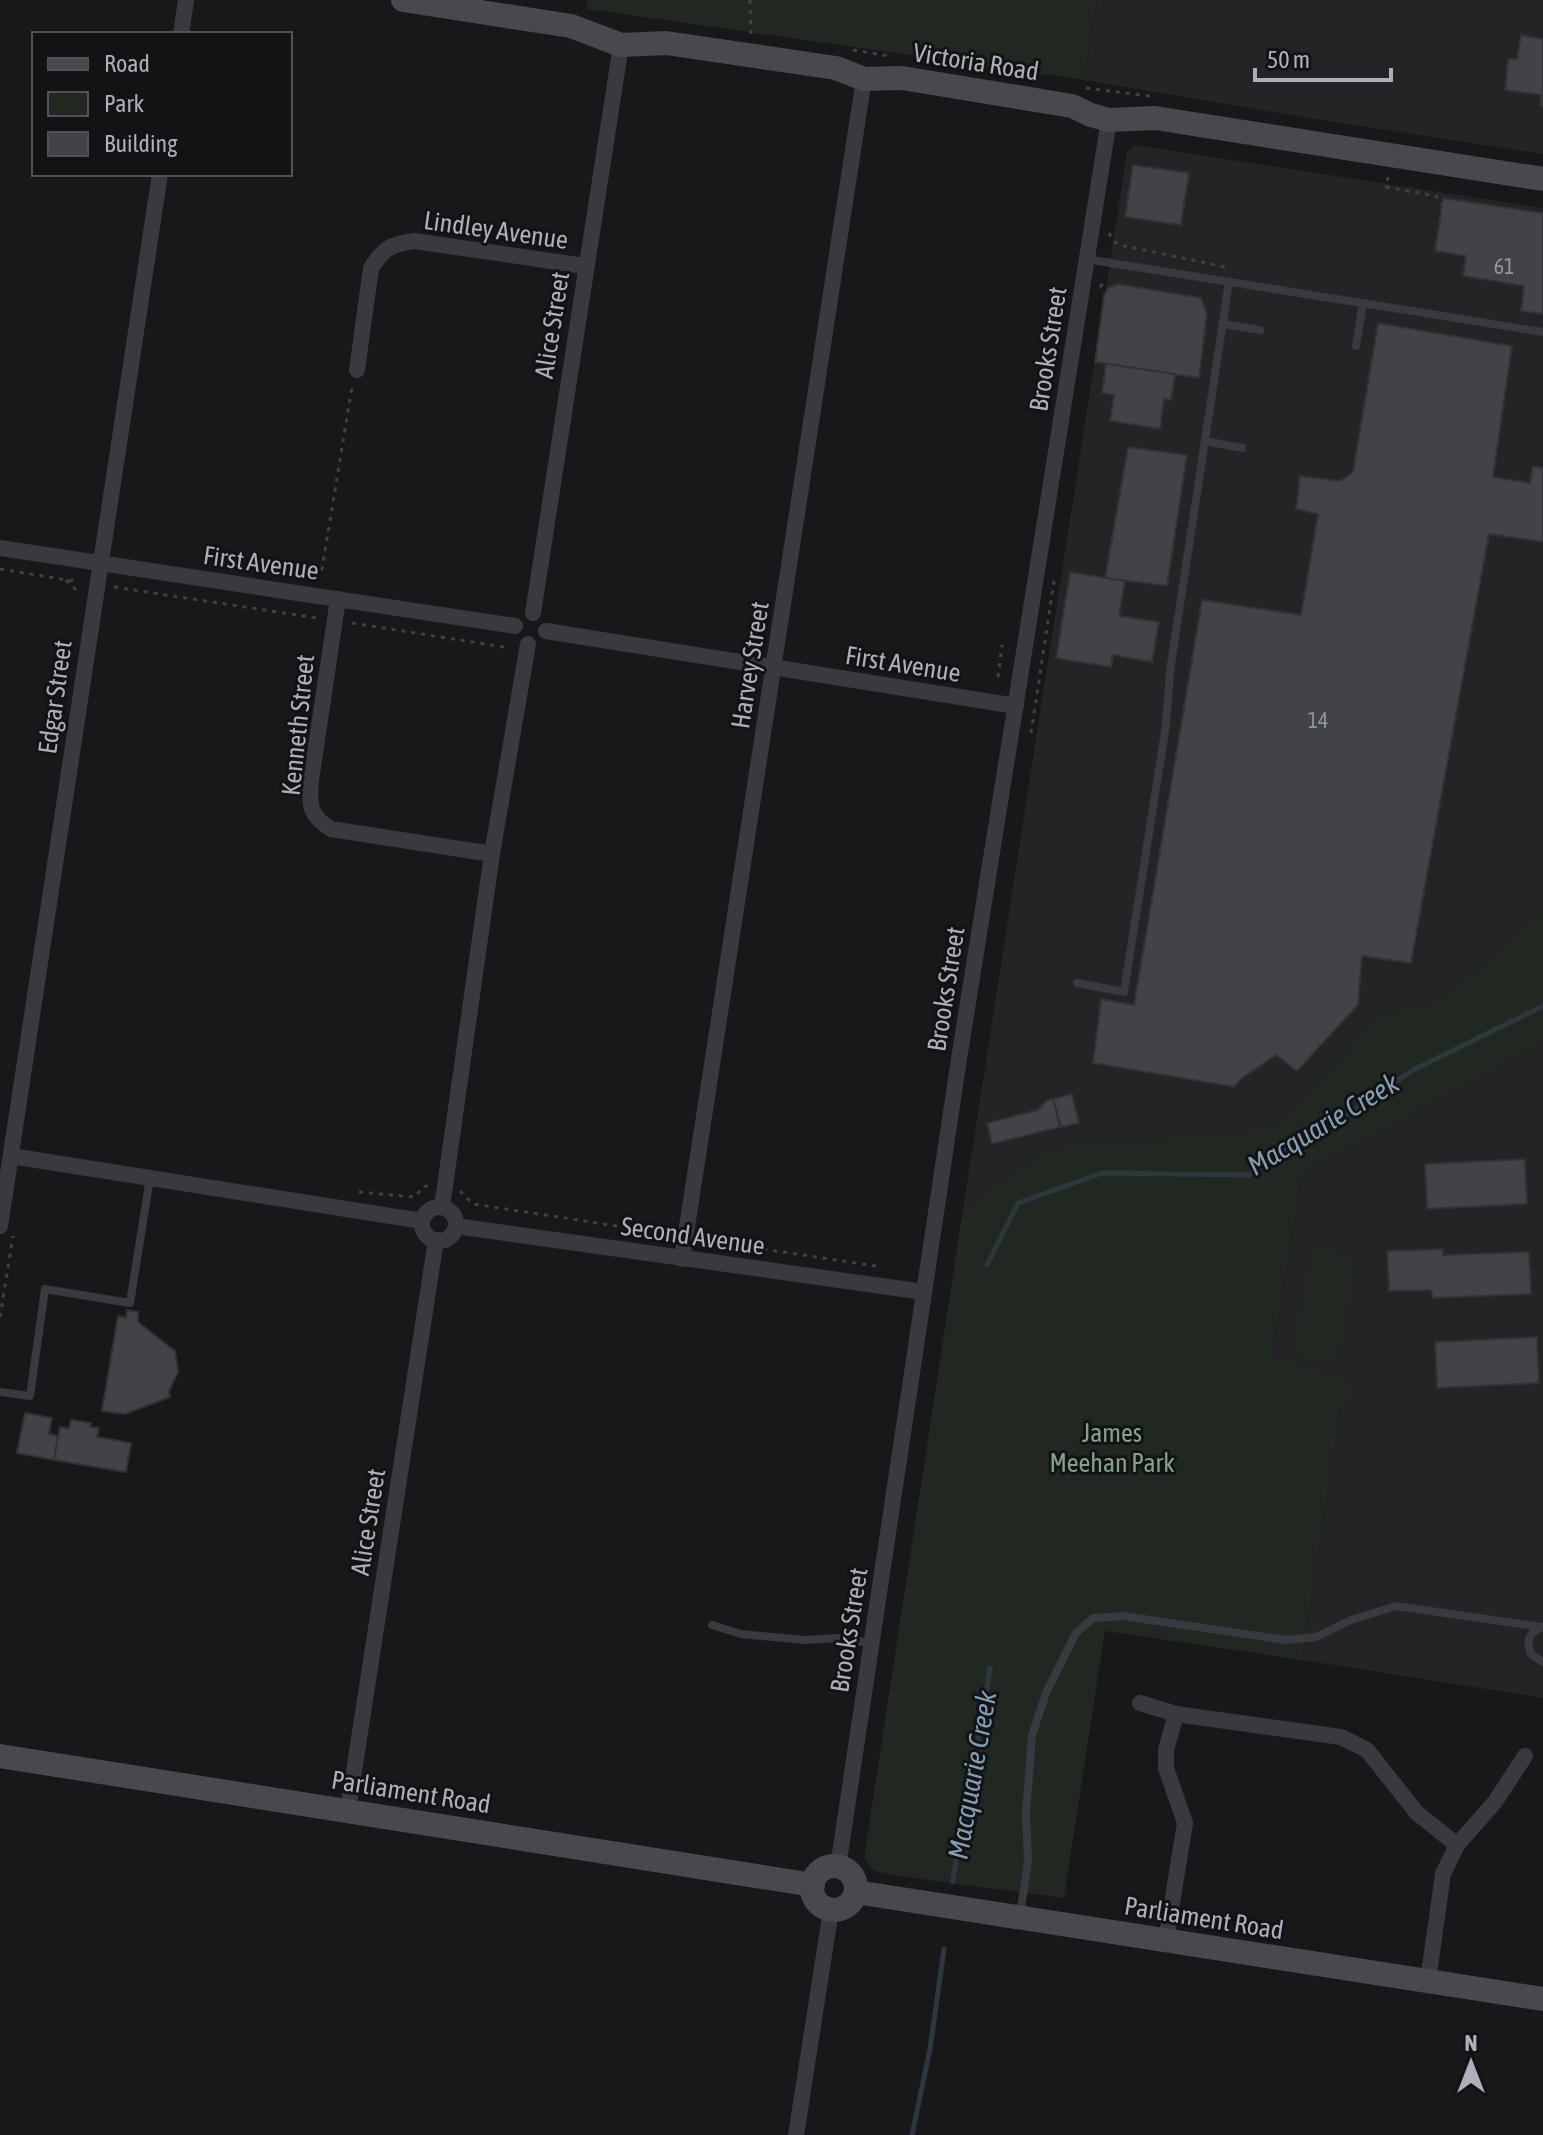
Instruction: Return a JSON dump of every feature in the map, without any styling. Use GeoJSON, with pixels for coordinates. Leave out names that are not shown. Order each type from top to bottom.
{"type":"FeatureCollection","features":[{"type":"Feature","properties":{"kind":"street"},"geometry":{"type":"LineString","coordinates":[[181,32],[186,0]]}},
{"type":"Feature","properties":{"kind":"street","name":"Victoria Road"},"geometry":{"type":"LineString","coordinates":[[403,0],[481,6],[571,26],[621,45],[666,43],[836,68],[864,79],[902,78],[1056,103],[1109,120],[1155,118],[1543,179]]}},
{"type":"Feature","properties":{"kind":"street","name":"Alice Street"},"geometry":{"type":"LineString","coordinates":[[533,613],[621,45]]}},
{"type":"Feature","properties":{"kind":"street","name":"Harvey Street"},"geometry":{"type":"LineString","coordinates":[[682,1259],[864,79]]}},
{"type":"Feature","properties":{"kind":"street","name":"Brooks Street"},"geometry":{"type":"LineString","coordinates":[[838,1867],[924,1292],[1109,120]]}},
{"type":"Feature","properties":{"kind":"street","name":"Edgar Street"},"geometry":{"type":"LineString","coordinates":[[7,1227],[11,1156],[160,176]]}},
{"type":"Feature","properties":{"kind":"street","name":"Lindley Avenue"},"geometry":{"type":"LineString","coordinates":[[357,370],[371,268],[380,255],[394,244],[414,241],[585,266]]}},
{"type":"Feature","properties":{"kind":"street","name":"First Avenue"},"geometry":{"type":"LineString","coordinates":[[0,548],[515,626]]}},
{"type":"Feature","properties":{"kind":"street","name":"Kenneth Street"},"geometry":{"type":"LineString","coordinates":[[338,599],[309,801],[317,821],[331,829],[492,854]]}},
{"type":"Feature","properties":{"kind":"street"},"geometry":{"type":"LineString","coordinates":[[442,1207],[520,646],[515,626],[521,615],[533,613],[543,619],[546,631],[542,639],[520,646]]}},
{"type":"Feature","properties":{"kind":"street","name":"First Avenue"},"geometry":{"type":"LineString","coordinates":[[546,631],[1016,706]]}},
{"type":"Feature","properties":{"kind":"street"},"geometry":{"type":"LineString","coordinates":[[11,1156],[422,1221]]}},
{"type":"Feature","properties":{"kind":"street"},"geometry":{"type":"LineString","coordinates":[[442,1207],[453,1214],[456,1226],[449,1238],[436,1240],[425,1233],[422,1221],[429,1209],[442,1207]]}},
{"type":"Feature","properties":{"kind":"street","name":"Second Avenue"},"geometry":{"type":"LineString","coordinates":[[456,1226],[924,1292]]}},
{"type":"Feature","properties":{"kind":"street","name":"Alice Street"},"geometry":{"type":"LineString","coordinates":[[348,1810],[436,1240]]}},
{"type":"Feature","properties":{"kind":"street"},"geometry":{"type":"LineString","coordinates":[[1140,1703],[1176,1714],[1341,1737],[1367,1750],[1417,1813],[1457,1845]]}},
{"type":"Feature","properties":{"kind":"street"},"geometry":{"type":"LineString","coordinates":[[1166,1940],[1185,1823],[1166,1768],[1166,1750],[1176,1714]]}},
{"type":"Feature","properties":{"kind":"street","name":"Parliament Road"},"geometry":{"type":"LineString","coordinates":[[0,1756],[813,1885]]}},
{"type":"Feature","properties":{"kind":"street"},"geometry":{"type":"LineString","coordinates":[[1428,1981],[1443,1874],[1457,1845],[1495,1802],[1525,1756]]}},
{"type":"Feature","properties":{"kind":"street"},"geometry":{"type":"LineString","coordinates":[[838,1867],[852,1876],[856,1892],[847,1906],[831,1910],[816,1901],[813,1885],[822,1870],[838,1867]]}},
{"type":"Feature","properties":{"kind":"street","name":"Parliament Road"},"geometry":{"type":"LineString","coordinates":[[856,1892],[1543,1999]]}},
{"type":"Feature","properties":{"kind":"street"},"geometry":{"type":"LineString","coordinates":[[796,2135],[831,1910]]}},
{"type":"Feature","properties":{"kind":"lane"},"geometry":{"type":"LineString","coordinates":[[1086,259],[1543,332]]}},
{"type":"Feature","properties":{"kind":"lane"},"geometry":{"type":"LineString","coordinates":[[1077,983],[1124,992],[1166,725],[1170,671],[1229,282]]}},
{"type":"Feature","properties":{"kind":"lane"},"geometry":{"type":"LineString","coordinates":[[1356,346],[1363,303]]}},
{"type":"Feature","properties":{"kind":"lane"},"geometry":{"type":"LineString","coordinates":[[1223,324],[1260,330]]}},
{"type":"Feature","properties":{"kind":"lane"},"geometry":{"type":"LineString","coordinates":[[1205,441],[1242,448]]}},
{"type":"Feature","properties":{"kind":"lane"},"geometry":{"type":"LineString","coordinates":[[0,1392],[30,1396],[45,1289],[130,1303],[150,1178]]}},
{"type":"Feature","properties":{"kind":"lane"},"geometry":{"type":"LineString","coordinates":[[1020,1917],[1028,1861],[1026,1814],[1032,1735],[1046,1693],[1076,1633],[1093,1618],[1123,1616],[1286,1640],[1316,1637],[1351,1620],[1396,1606],[1542,1626]]}},
{"type":"Feature","properties":{"kind":"lane"},"geometry":{"type":"LineString","coordinates":[[712,1625],[741,1634],[805,1640],[837,1638],[872,1643]]}},
{"type":"Feature","properties":{"kind":"lane"},"geometry":{"type":"LineString","coordinates":[[1542,1626],[1532,1633],[1528,1644],[1532,1655],[1543,1662]]}},
{"type":"Feature","properties":{"kind":"path"},"geometry":{"type":"LineString","coordinates":[[749,35],[750,0]]}},
{"type":"Feature","properties":{"kind":"path"},"geometry":{"type":"LineString","coordinates":[[1388,177],[1386,187],[1436,196],[1442,205]]}},
{"type":"Feature","properties":{"kind":"path"},"geometry":{"type":"LineString","coordinates":[[1113,241],[1221,264],[1229,269]]}},
{"type":"Feature","properties":{"kind":"path"},"geometry":{"type":"LineString","coordinates":[[315,578],[322,569],[357,370]]}},
{"type":"Feature","properties":{"kind":"path"},"geometry":{"type":"LineString","coordinates":[[0,569],[520,646]]}},
{"type":"Feature","properties":{"kind":"path"},"geometry":{"type":"LineString","coordinates":[[998,677],[1002,645]]}},
{"type":"Feature","properties":{"kind":"path"},"geometry":{"type":"LineString","coordinates":[[1031,733],[1039,682]]}},
{"type":"Feature","properties":{"kind":"path"},"geometry":{"type":"LineString","coordinates":[[409,1197],[415,1197],[423,1187],[430,1185]]}},
{"type":"Feature","properties":{"kind":"path"},"geometry":{"type":"LineString","coordinates":[[459,1190],[473,1204]]}},
{"type":"Feature","properties":{"kind":"path"},"geometry":{"type":"LineString","coordinates":[[0,1317],[7,1227]]}},
{"type":"Feature","properties":{"kind":"shaded area"},"geometry":{"type":"Polygon","coordinates":[[[1097,0],[1543,0],[1543,154],[1084,80],[1097,0]]]}},
{"type":"Feature","properties":{"kind":"shaded area"},"geometry":{"type":"Polygon","coordinates":[[[1135,145],[1543,208],[1543,910],[1427,1007],[1385,1009],[1275,1127],[1054,1146],[1003,1178],[962,1216],[1127,152],[1135,145]]]}},
{"type":"Feature","properties":{"kind":"shaded area"},"geometry":{"type":"Polygon","coordinates":[[[1543,1044],[1543,1698],[1302,1660],[1341,1404],[1357,1393],[1272,1356],[1303,1171],[1543,1044]]]}},
{"type":"Feature","properties":{"kind":"green space"},"geometry":{"type":"Polygon","coordinates":[[[587,0],[1097,0],[1084,80],[587,9],[587,0]]]}},
{"type":"Feature","properties":{"kind":"green space","name":"James Meehan Park"},"geometry":{"type":"Polygon","coordinates":[[[1543,910],[1543,1044],[1303,1172],[1272,1356],[1345,1377],[1357,1394],[1341,1405],[1302,1660],[1105,1631],[1064,1898],[874,1871],[864,1858],[962,1216],[1003,1178],[1054,1146],[1275,1127],[1385,1009],[1427,1007],[1543,910]]]}},
{"type":"Feature","properties":{"kind":"green space"},"geometry":{"type":"Polygon","coordinates":[[[1312,1247],[1357,1255],[1337,1364],[1292,1355],[1312,1247]]]}},
{"type":"Feature","properties":{"kind":"building"},"geometry":{"type":"Polygon","coordinates":[[[1521,35],[1543,39],[1543,106],[1540,106],[1541,95],[1505,90],[1508,59],[1517,59],[1521,35]]]}},
{"type":"Feature","properties":{"kind":"building"},"geometry":{"type":"Polygon","coordinates":[[[1133,165],[1189,173],[1181,225],[1125,217],[1133,165]]]}},
{"type":"Feature","properties":{"kind":"building"},"geometry":{"type":"Polygon","coordinates":[[[1443,198],[1543,213],[1543,314],[1521,311],[1524,286],[1463,276],[1466,256],[1435,251],[1443,198]]]}},
{"type":"Feature","properties":{"kind":"building"},"geometry":{"type":"Polygon","coordinates":[[[1118,284],[1201,298],[1207,314],[1199,378],[1095,362],[1104,295],[1108,288],[1118,284]]]}},
{"type":"Feature","properties":{"kind":"building"},"geometry":{"type":"Polygon","coordinates":[[[1378,323],[1512,346],[1493,477],[1530,483],[1533,466],[1543,468],[1543,542],[1489,534],[1411,963],[1362,956],[1358,1005],[1297,1071],[1276,1055],[1234,1087],[1093,1063],[1101,999],[1134,1005],[1202,600],[1301,615],[1318,514],[1296,509],[1300,476],[1340,481],[1353,472],[1378,323]]]}},
{"type":"Feature","properties":{"kind":"building"},"geometry":{"type":"Polygon","coordinates":[[[1106,364],[1175,374],[1171,400],[1164,399],[1160,429],[1110,421],[1114,395],[1102,393],[1106,364]]]}},
{"type":"Feature","properties":{"kind":"building"},"geometry":{"type":"Polygon","coordinates":[[[1128,447],[1187,455],[1167,586],[1105,578],[1128,447]]]}},
{"type":"Feature","properties":{"kind":"building"},"geometry":{"type":"Polygon","coordinates":[[[1070,572],[1125,581],[1119,616],[1159,622],[1152,662],[1113,655],[1111,667],[1056,658],[1070,572]]]}},
{"type":"Feature","properties":{"kind":"building"},"geometry":{"type":"Polygon","coordinates":[[[1072,1094],[1079,1123],[1061,1127],[1053,1099],[1072,1094]]]}},
{"type":"Feature","properties":{"kind":"building"},"geometry":{"type":"Polygon","coordinates":[[[1053,1099],[1060,1127],[992,1144],[987,1123],[1038,1110],[1047,1100],[1053,1099]]]}},
{"type":"Feature","properties":{"kind":"building"},"geometry":{"type":"Polygon","coordinates":[[[1525,1159],[1527,1204],[1427,1209],[1425,1164],[1525,1159]]]}},
{"type":"Feature","properties":{"kind":"building"},"geometry":{"type":"Polygon","coordinates":[[[1443,1249],[1443,1255],[1529,1252],[1531,1294],[1433,1298],[1431,1290],[1389,1291],[1387,1251],[1443,1249]]]}},
{"type":"Feature","properties":{"kind":"building"},"geometry":{"type":"Polygon","coordinates":[[[127,1310],[138,1312],[138,1322],[175,1351],[178,1372],[169,1391],[170,1397],[125,1414],[102,1411],[118,1316],[126,1318],[127,1310]]]}},
{"type":"Feature","properties":{"kind":"building"},"geometry":{"type":"Polygon","coordinates":[[[1537,1337],[1539,1383],[1437,1388],[1435,1342],[1537,1337]]]}},
{"type":"Feature","properties":{"kind":"building"},"geometry":{"type":"Polygon","coordinates":[[[25,1413],[52,1418],[49,1434],[58,1436],[54,1460],[17,1453],[25,1413]]]}},
{"type":"Feature","properties":{"kind":"building"},"geometry":{"type":"Polygon","coordinates":[[[71,1420],[91,1423],[90,1427],[99,1428],[97,1437],[131,1443],[126,1472],[54,1460],[60,1427],[69,1429],[71,1420]]]}},
{"type":"Feature","properties":{"kind":"waterway","name":"Macquarie Creek"},"geometry":{"type":"LineString","coordinates":[[987,1265],[1018,1203],[1102,1173],[1249,1175],[1273,1156],[1317,1135],[1413,1070],[1543,1006]]}},
{"type":"Feature","properties":{"kind":"waterway","name":"Macquarie Creek"},"geometry":{"type":"LineString","coordinates":[[953,1882],[990,1668]]}},
{"type":"Feature","properties":{"kind":"waterway","name":"Macquarie Creek"},"geometry":{"type":"LineString","coordinates":[[912,2135],[930,2049],[944,1949]]}}]}
